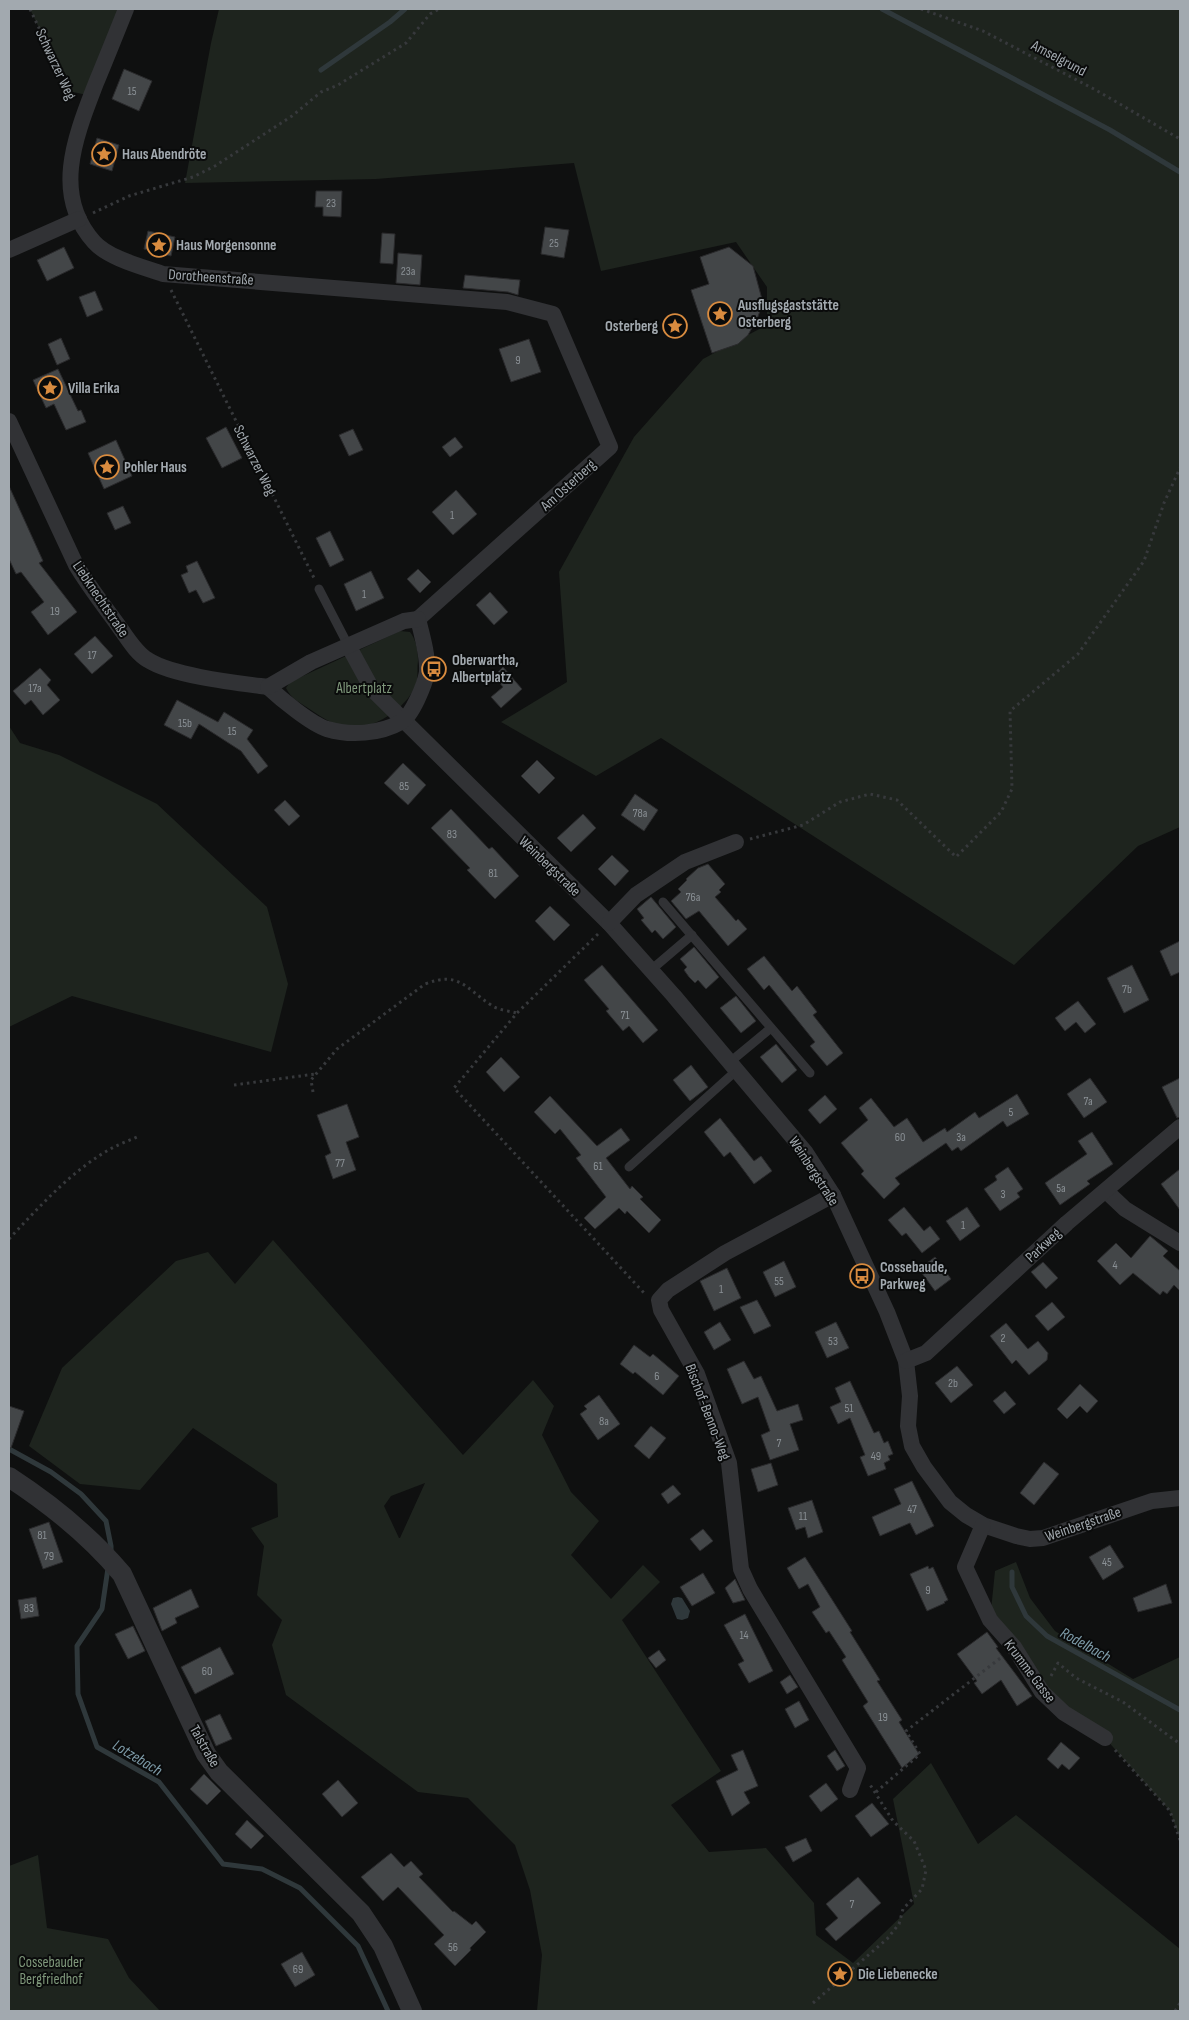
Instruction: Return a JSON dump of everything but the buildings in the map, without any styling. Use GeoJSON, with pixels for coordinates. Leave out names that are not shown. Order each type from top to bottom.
{"type":"FeatureCollection","features":[{"type":"Feature","properties":{"kind":"street","name":"Dorotheenstraße"},"geometry":{"type":"LineString","coordinates":[[126,9],[81,119],[70,167],[71,192],[79,219],[94,243],[121,260],[162,274],[507,302],[553,314]]}},
{"type":"Feature","properties":{"kind":"street"},"geometry":{"type":"LineString","coordinates":[[9,250],[79,219]]}},
{"type":"Feature","properties":{"kind":"street","name":"Am Osterberg"},"geometry":{"type":"LineString","coordinates":[[418,619],[610,447],[553,314]]}},
{"type":"Feature","properties":{"kind":"street","name":"Liebknechtstraße"},"geometry":{"type":"LineString","coordinates":[[9,421],[15,453],[76,565],[94,593],[141,654],[148,660],[170,670],[268,687]]}},
{"type":"Feature","properties":{"kind":"street"},"geometry":{"type":"LineString","coordinates":[[418,619],[427,671],[421,695],[403,721],[374,731],[350,734],[325,728],[285,703],[268,687],[311,662],[348,645],[404,621],[418,619]]}},
{"type":"Feature","properties":{"kind":"street"},"geometry":{"type":"LineString","coordinates":[[348,645],[372,689],[403,721]]}},
{"type":"Feature","properties":{"kind":"street","name":"Weinbergstraße"},"geometry":{"type":"LineString","coordinates":[[403,721],[609,923],[734,1066],[806,1152],[833,1195],[887,1312],[906,1361],[910,1396],[908,1426],[912,1446],[924,1467],[950,1502],[966,1515],[983,1525],[1030,1539],[1043,1538],[1152,1500],[1180,1498]]}},
{"type":"Feature","properties":{"kind":"street"},"geometry":{"type":"LineString","coordinates":[[609,923],[636,895],[685,862],[736,842]]}},
{"type":"Feature","properties":{"kind":"street","name":"Parkweg"},"geometry":{"type":"LineString","coordinates":[[906,1361],[926,1353],[1067,1223],[1180,1127]]}},
{"type":"Feature","properties":{"kind":"street"},"geometry":{"type":"LineString","coordinates":[[1106,1191],[1125,1209],[1180,1243]]}},
{"type":"Feature","properties":{"kind":"street","name":"Bischof-Benno-Weg"},"geometry":{"type":"LineString","coordinates":[[833,1195],[725,1253],[668,1290],[659,1300],[661,1310],[697,1374],[729,1463],[741,1569],[750,1589],[858,1768]]}},
{"type":"Feature","properties":{"kind":"street","name":"Talstraße"},"geometry":{"type":"LineString","coordinates":[[9,1477],[47,1502],[102,1551],[122,1574],[206,1754],[220,1772],[361,1913],[383,1946],[412,2011]]}},
{"type":"Feature","properties":{"kind":"street","name":"Krumme Gasse"},"geometry":{"type":"LineString","coordinates":[[983,1525],[965,1567],[990,1620],[1014,1647],[1042,1692],[1064,1713],[1104,1738]]}},
{"type":"Feature","properties":{"kind":"street"},"geometry":{"type":"LineString","coordinates":[[850,1790],[858,1768]]}},
{"type":"Feature","properties":{"kind":"lane"},"geometry":{"type":"LineString","coordinates":[[319,589],[348,645]]}},
{"type":"Feature","properties":{"kind":"lane"},"geometry":{"type":"LineString","coordinates":[[663,902],[810,1074]]}},
{"type":"Feature","properties":{"kind":"lane"},"geometry":{"type":"LineString","coordinates":[[650,970],[692,935]]}},
{"type":"Feature","properties":{"kind":"lane"},"geometry":{"type":"LineString","coordinates":[[628,1167],[772,1028]]}},
{"type":"Feature","properties":{"kind":"path","name":"Schwarzer Weg"},"geometry":{"type":"LineString","coordinates":[[30,9],[81,119]]}},
{"type":"Feature","properties":{"kind":"path"},"geometry":{"type":"LineString","coordinates":[[79,219],[129,196],[193,177],[215,166],[292,116],[321,92],[338,85],[406,43],[430,14],[439,9]]}},
{"type":"Feature","properties":{"kind":"path","name":"Amselgrund"},"geometry":{"type":"LineString","coordinates":[[921,9],[983,31],[1094,89],[1180,139]]}},
{"type":"Feature","properties":{"kind":"path","name":"Schwarzer Weg"},"geometry":{"type":"LineString","coordinates":[[162,274],[319,589]]}},
{"type":"Feature","properties":{"kind":"path"},"geometry":{"type":"LineString","coordinates":[[736,842],[803,825],[840,802],[870,794],[897,800],[956,857],[1001,812],[1012,789],[1010,711],[1078,654],[1144,561],[1164,502],[1180,468]]}},
{"type":"Feature","properties":{"kind":"path"},"geometry":{"type":"LineString","coordinates":[[609,923],[517,1013],[454,1088],[648,1296]]}},
{"type":"Feature","properties":{"kind":"path"},"geometry":{"type":"LineString","coordinates":[[313,1092],[311,1080],[337,1049],[425,984],[438,979],[451,978],[465,985],[493,1006],[517,1013]]}},
{"type":"Feature","properties":{"kind":"path"},"geometry":{"type":"LineString","coordinates":[[234,1085],[315,1074]]}},
{"type":"Feature","properties":{"kind":"path"},"geometry":{"type":"LineString","coordinates":[[9,1239],[61,1187],[89,1163],[114,1147],[139,1136]]}},
{"type":"Feature","properties":{"kind":"path"},"geometry":{"type":"LineString","coordinates":[[876,1792],[920,1754],[906,1731],[1014,1647]]}},
{"type":"Feature","properties":{"kind":"path"},"geometry":{"type":"LineString","coordinates":[[1058,1663],[1076,1678],[1123,1702],[1180,1744]]}},
{"type":"Feature","properties":{"kind":"path"},"geometry":{"type":"LineString","coordinates":[[1104,1738],[1170,1811],[1180,1840]]}},
{"type":"Feature","properties":{"kind":"path"},"geometry":{"type":"LineString","coordinates":[[813,2003],[887,1939],[899,1924],[903,1909],[922,1890],[926,1870],[914,1841],[893,1821],[876,1792],[858,1768]]}},
{"type":"Feature","properties":{"kind":"path"},"geometry":{"type":"LineString","coordinates":[[1175,2011],[1180,2003]]}},
{"type":"Feature","properties":{"kind":"green space"},"geometry":{"type":"Polygon","coordinates":[[[30,9],[126,9],[91,96],[69,91],[30,9]]]}},
{"type":"Feature","properties":{"kind":"green space"},"geometry":{"type":"Polygon","coordinates":[[[219,9],[1180,9],[1180,827],[1138,846],[1014,965],[661,738],[596,776],[501,722],[567,682],[559,572],[634,437],[703,359],[767,325],[767,287],[736,242],[601,271],[574,163],[376,179],[185,183],[219,9]]]}},
{"type":"Feature","properties":{"kind":"green space","name":"Albertplatz"},"geometry":{"type":"Polygon","coordinates":[[[400,631],[410,632],[415,642],[418,657],[417,680],[414,689],[400,707],[381,720],[359,728],[339,725],[325,719],[297,700],[286,688],[290,682],[400,631]]]}},
{"type":"Feature","properties":{"kind":"green space"},"geometry":{"type":"Polygon","coordinates":[[[9,726],[20,743],[59,755],[157,804],[267,907],[288,984],[271,1052],[72,996],[9,1027],[9,726]]]}},
{"type":"Feature","properties":{"kind":"green space"},"geometry":{"type":"Polygon","coordinates":[[[273,1240],[463,1455],[533,1380],[554,1406],[542,1435],[571,1492],[599,1521],[571,1555],[611,1599],[643,1565],[660,1582],[622,1620],[721,1771],[671,1805],[709,1852],[766,1848],[814,1903],[816,1935],[853,1963],[914,1904],[893,1799],[931,1763],[978,1844],[1016,1815],[1180,1949],[1180,2011],[537,2011],[542,1955],[530,1890],[515,1845],[468,1798],[418,1792],[286,1695],[272,1645],[282,1620],[257,1595],[264,1546],[251,1528],[278,1517],[277,1484],[193,1428],[140,1490],[80,1484],[29,1446],[62,1368],[176,1261],[208,1252],[235,1284],[273,1240]],[[425,1483],[391,1496],[384,1506],[400,1538],[425,1483]]]}},
{"type":"Feature","properties":{"kind":"green space"},"geometry":{"type":"Polygon","coordinates":[[[1016,1562],[1030,1598],[1055,1631],[1133,1679],[1180,1657],[1180,1840],[1170,1811],[1105,1738],[1064,1713],[990,1620],[995,1571],[1016,1562]]]}},
{"type":"Feature","properties":{"kind":"green space","name":"Cossebauder Bergfriedhof"},"geometry":{"type":"Polygon","coordinates":[[[38,1855],[47,1928],[108,1939],[129,1978],[160,2011],[9,2011],[9,1866],[38,1855]]]}},
{"type":"Feature","properties":{"kind":"shaded area"},"geometry":{"type":"Polygon","coordinates":[[[673,1598],[682,1598],[690,1611],[688,1618],[682,1620],[677,1619],[671,1604],[673,1598]]]}},
{"type":"Feature","properties":{"kind":"waterway"},"geometry":{"type":"LineString","coordinates":[[321,70],[390,22],[405,9]]}},
{"type":"Feature","properties":{"kind":"waterway"},"geometry":{"type":"LineString","coordinates":[[882,9],[1110,130],[1180,172]]}},
{"type":"Feature","properties":{"kind":"waterway","name":"Lotzebach"},"geometry":{"type":"LineString","coordinates":[[9,1449],[51,1472],[81,1494],[106,1521],[111,1553]]}},
{"type":"Feature","properties":{"kind":"waterway","name":"Lotzebach"},"geometry":{"type":"LineString","coordinates":[[108,1568],[102,1609],[77,1646],[78,1694],[97,1747],[159,1782],[223,1864],[262,1869],[300,1888],[358,1946],[388,2011]]}},
{"type":"Feature","properties":{"kind":"waterway","name":"Rodelbach"},"geometry":{"type":"LineString","coordinates":[[1012,1572],[1012,1587],[1026,1616],[1047,1636],[1180,1710]]}},
{"type":"Feature","properties":{"kind":"place","name":"Haus Abendröte"},"geometry":{"type":"Point","coordinates":[104,154]}},
{"type":"Feature","properties":{"kind":"place","name":"Haus Morgensonne"},"geometry":{"type":"Point","coordinates":[159,245]}},
{"type":"Feature","properties":{"kind":"place","name":"Ausflugsgaststätte Osterberg"},"geometry":{"type":"Point","coordinates":[720,314]}},
{"type":"Feature","properties":{"kind":"place","name":"Osterberg"},"geometry":{"type":"Point","coordinates":[675,326]}},
{"type":"Feature","properties":{"kind":"place","name":"Villa Erika"},"geometry":{"type":"Point","coordinates":[50,388]}},
{"type":"Feature","properties":{"kind":"place","name":"Pohler Haus"},"geometry":{"type":"Point","coordinates":[107,467]}},
{"type":"Feature","properties":{"kind":"place","name":"Oberwartha, Albertplatz"},"geometry":{"type":"Point","coordinates":[434,669]}},
{"type":"Feature","properties":{"kind":"place","name":"Cossebaude, Parkweg"},"geometry":{"type":"Point","coordinates":[862,1276]}},
{"type":"Feature","properties":{"kind":"place","name":"Die Liebenecke"},"geometry":{"type":"Point","coordinates":[840,1974]}}]}
